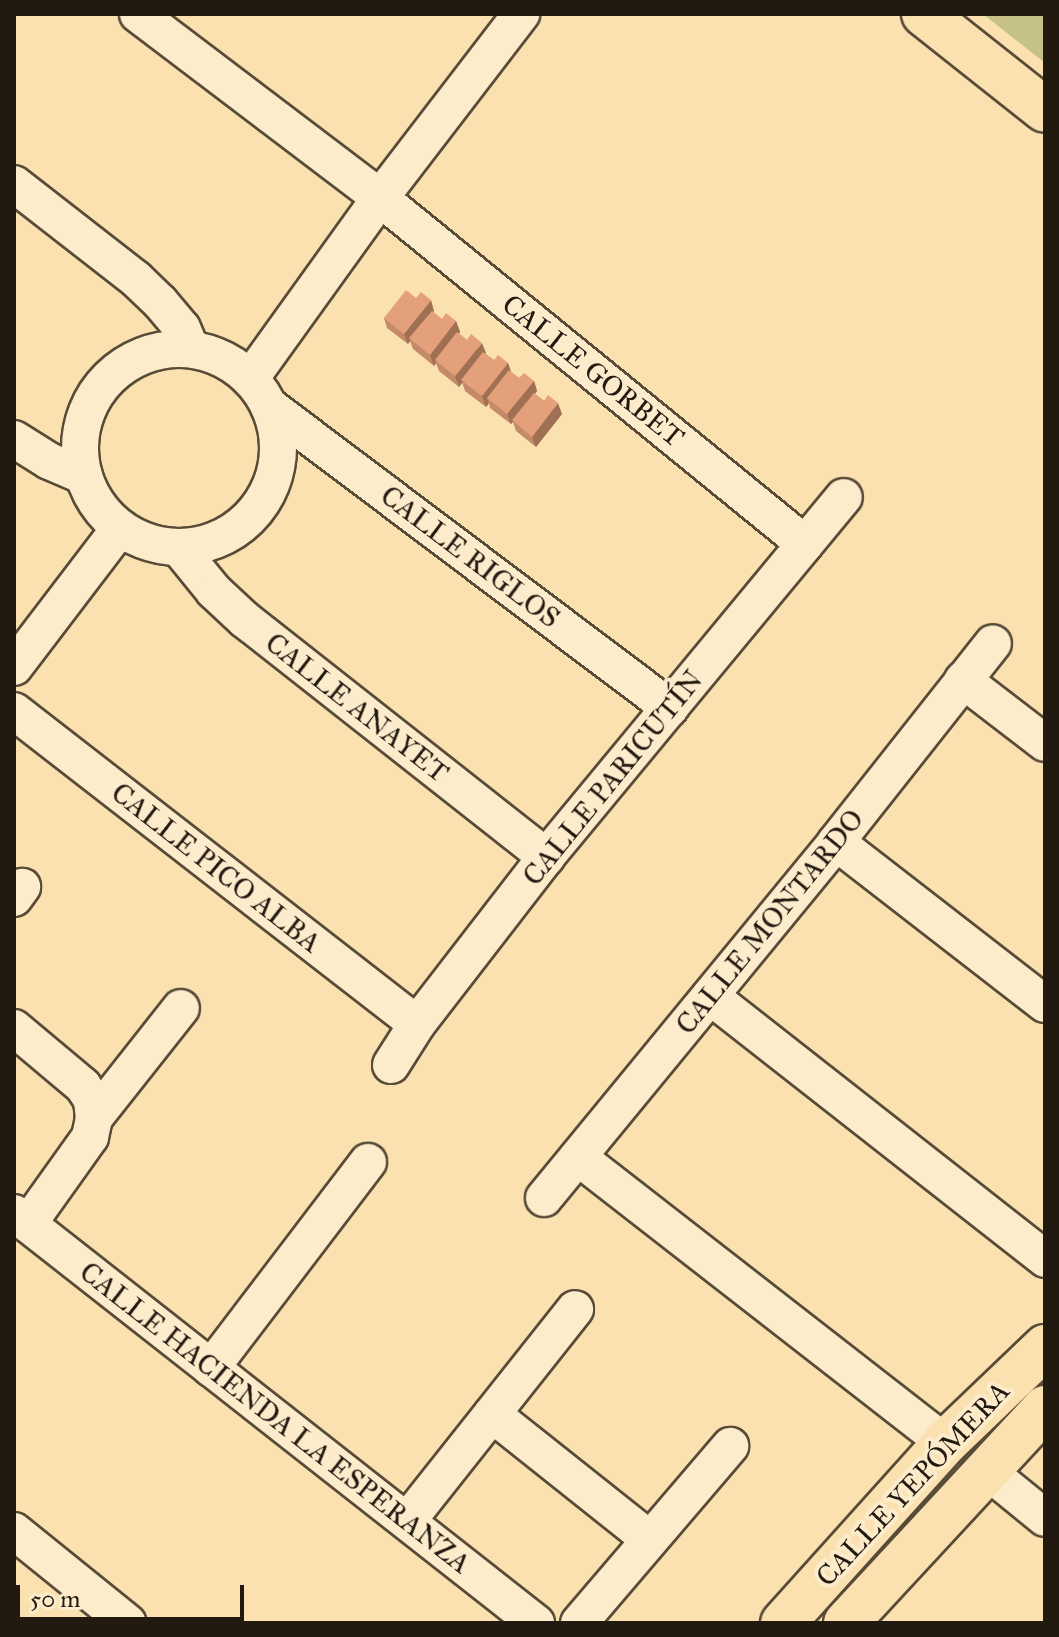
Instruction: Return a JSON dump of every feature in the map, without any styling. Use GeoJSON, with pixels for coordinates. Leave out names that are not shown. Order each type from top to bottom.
{"type":"FeatureCollection","features":[{"type":"Feature","properties":{"kind":"main road"},"geometry":{"type":"LineString","coordinates":[[924,14],[1045,110]]}},
{"type":"Feature","properties":{"kind":"main road","name":"CALLE YEPÓMERA"},"geometry":{"type":"LineString","coordinates":[[783,1623],[945,1443],[1045,1347]]}},
{"type":"Feature","properties":{"kind":"main road","name":"CALLE YEPÓMERA"},"geometry":{"type":"LineString","coordinates":[[846,1623],[985,1469],[1045,1408]]}},
{"type":"Feature","properties":{"kind":"street","name":"CALLE GORBET"},"geometry":{"type":"LineString","coordinates":[[138,14],[380,198],[805,544]]}},
{"type":"Feature","properties":{"kind":"street"},"geometry":{"type":"LineString","coordinates":[[260,392],[380,198],[521,14]]}},
{"type":"Feature","properties":{"kind":"street"},"geometry":{"type":"LineString","coordinates":[[14,184],[136,279],[175,319],[191,349]]}},
{"type":"Feature","properties":{"kind":"street"},"geometry":{"type":"LineString","coordinates":[[191,349],[223,358],[260,392],[278,439],[275,472],[262,503],[239,528],[211,543],[179,548],[148,543],[120,528],[97,505],[84,476],[79,444],[86,413],[102,385],[127,363],[158,350],[191,349]]}},
{"type":"Feature","properties":{"kind":"street","name":"CALLE RIGLOS"},"geometry":{"type":"LineString","coordinates":[[260,392],[670,708]]}},
{"type":"Feature","properties":{"kind":"street"},"geometry":{"type":"LineString","coordinates":[[14,439],[49,461],[84,476]]}},
{"type":"Feature","properties":{"kind":"street","name":"CALLE PARICUTÍN"},"geometry":{"type":"LineString","coordinates":[[391,1065],[417,1024],[546,857],[844,497]]}},
{"type":"Feature","properties":{"kind":"street"},"geometry":{"type":"LineString","coordinates":[[14,667],[120,528]]}},
{"type":"Feature","properties":{"kind":"street","name":"CALLE ANAYET"},"geometry":{"type":"LineString","coordinates":[[179,548],[214,591],[244,619],[546,857]]}},
{"type":"Feature","properties":{"kind":"street","name":"CALLE MONTARDO"},"geometry":{"type":"LineString","coordinates":[[544,1198],[836,842],[993,643]]}},
{"type":"Feature","properties":{"kind":"street"},"geometry":{"type":"LineString","coordinates":[[963,680],[1045,743]]}},
{"type":"Feature","properties":{"kind":"street","name":"CALLE PICO ALBA"},"geometry":{"type":"LineString","coordinates":[[14,711],[417,1024]]}},
{"type":"Feature","properties":{"kind":"street"},"geometry":{"type":"LineString","coordinates":[[836,842],[1045,1004]]}},
{"type":"Feature","properties":{"kind":"street"},"geometry":{"type":"LineString","coordinates":[[710,996],[1045,1259]]}},
{"type":"Feature","properties":{"kind":"street"},"geometry":{"type":"LineString","coordinates":[[94,1118],[181,1008]]}},
{"type":"Feature","properties":{"kind":"street"},"geometry":{"type":"LineString","coordinates":[[14,1028],[83,1086],[92,1100],[94,1118],[90,1137],[21,1218]]}},
{"type":"Feature","properties":{"kind":"street"},"geometry":{"type":"LineString","coordinates":[[578,1157],[945,1443]]}},
{"type":"Feature","properties":{"kind":"street"},"geometry":{"type":"LineString","coordinates":[[211,1368],[368,1162]]}},
{"type":"Feature","properties":{"kind":"street","name":"CALLE HACIENDA LA ESPERANZA"},"geometry":{"type":"LineString","coordinates":[[21,1218],[536,1623]]}},
{"type":"Feature","properties":{"kind":"street"},"geometry":{"type":"LineString","coordinates":[[408,1520],[575,1309]]}},
{"type":"Feature","properties":{"kind":"street"},"geometry":{"type":"LineString","coordinates":[[492,1414],[648,1538]]}},
{"type":"Feature","properties":{"kind":"street"},"geometry":{"type":"LineString","coordinates":[[579,1623],[648,1538],[730,1446]]}},
{"type":"Feature","properties":{"kind":"street"},"geometry":{"type":"LineString","coordinates":[[985,1469],[1045,1518]]}},
{"type":"Feature","properties":{"kind":"street"},"geometry":{"type":"LineString","coordinates":[[14,1531],[128,1623]]}},
{"type":"Feature","properties":{"kind":"shaded area"},"geometry":{"type":"Polygon","coordinates":[[[983,14],[1045,14],[1045,63],[983,14]]]}},
{"type":"Feature","properties":{"kind":"building"},"geometry":{"type":"Polygon","coordinates":[[[406,290],[416,298],[421,292],[431,300],[404,334],[384,318],[406,290]]]}},
{"type":"Feature","properties":{"kind":"building"},"geometry":{"type":"Polygon","coordinates":[[[432,311],[442,319],[446,313],[456,321],[430,355],[409,338],[432,311]]]}},
{"type":"Feature","properties":{"kind":"building"},"geometry":{"type":"Polygon","coordinates":[[[457,332],[467,340],[471,334],[482,343],[455,376],[435,360],[457,332]]]}},
{"type":"Feature","properties":{"kind":"building"},"geometry":{"type":"Polygon","coordinates":[[[483,352],[494,360],[498,355],[508,363],[482,396],[461,380],[483,352]]]}},
{"type":"Feature","properties":{"kind":"building"},"geometry":{"type":"Polygon","coordinates":[[[509,370],[519,378],[524,373],[534,381],[507,414],[487,398],[509,370]]]}},
{"type":"Feature","properties":{"kind":"building"},"geometry":{"type":"Polygon","coordinates":[[[534,393],[544,401],[548,395],[558,403],[532,437],[512,420],[534,393]]]}}]}
